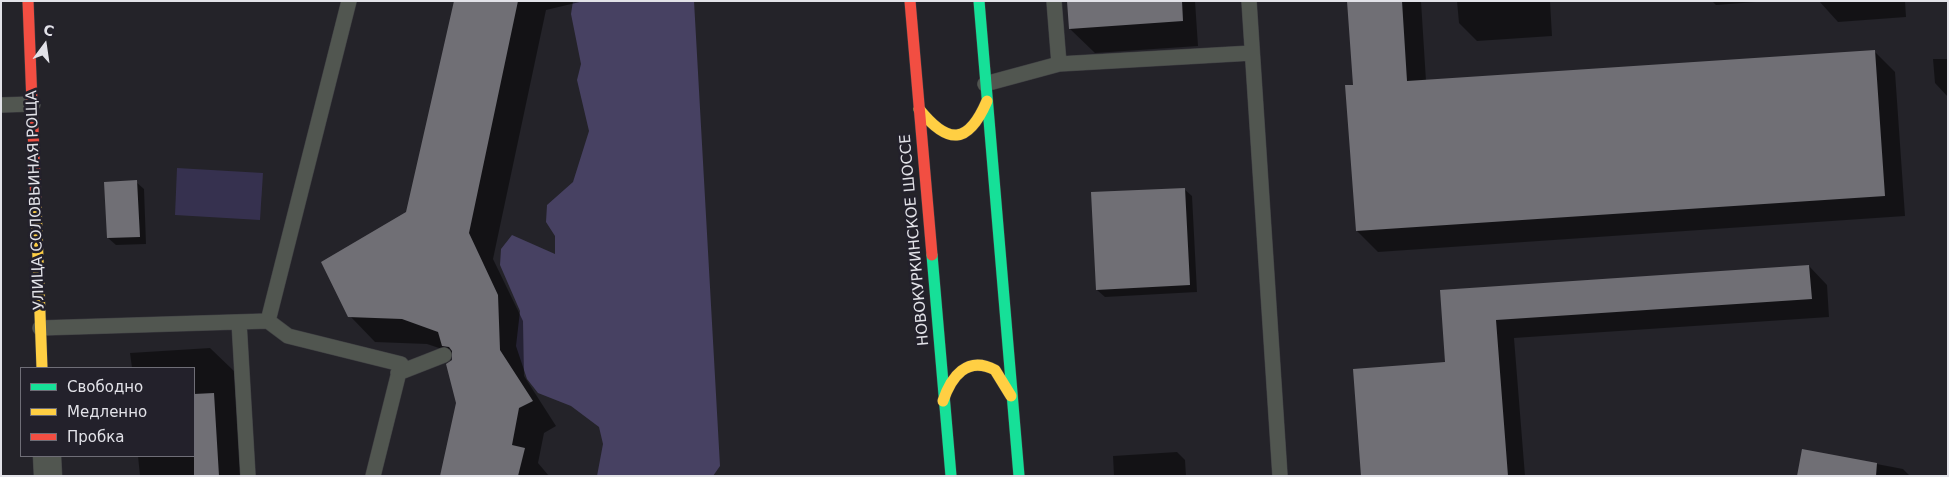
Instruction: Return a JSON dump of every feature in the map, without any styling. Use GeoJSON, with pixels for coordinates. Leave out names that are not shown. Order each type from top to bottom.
{"type":"FeatureCollection","features":[{"type":"Feature","properties":{"kind":"main road","name":"УЛИЦА СОЛОВЬИНАЯ РОЩА"},"geometry":{"type":"LineString","coordinates":[[28,1],[42,367]]}},
{"type":"Feature","properties":{"kind":"main road","name":"НОВОКУРКИНСКОЕ ШОССЕ"},"geometry":{"type":"LineString","coordinates":[[910,1],[943,401],[951,476]]}},
{"type":"Feature","properties":{"kind":"main road"},"geometry":{"type":"LineString","coordinates":[[979,1],[1019,476]]}},
{"type":"Feature","properties":{"kind":"main road"},"geometry":{"type":"LineString","coordinates":[[919,109],[930,126],[944,134],[957,136],[971,132],[980,120],[987,101]]}},
{"type":"Feature","properties":{"kind":"main road"},"geometry":{"type":"LineString","coordinates":[[943,401],[948,385],[956,372],[965,366],[980,365],[993,369],[1003,379],[1011,396]]}},
{"type":"Feature","properties":{"kind":"street"},"geometry":{"type":"LineString","coordinates":[[47,457],[48,476]]}},
{"type":"Feature","properties":{"kind":"lane"},"geometry":{"type":"LineString","coordinates":[[268,322],[350,1]]}},
{"type":"Feature","properties":{"kind":"lane"},"geometry":{"type":"LineString","coordinates":[[1054,1],[1059,64]]}},
{"type":"Feature","properties":{"kind":"lane"},"geometry":{"type":"LineString","coordinates":[[1249,1],[1280,476]]}},
{"type":"Feature","properties":{"kind":"lane"},"geometry":{"type":"LineString","coordinates":[[985,84],[1059,64],[1252,53]]}},
{"type":"Feature","properties":{"kind":"lane"},"geometry":{"type":"LineString","coordinates":[[1,105],[33,104]]}},
{"type":"Feature","properties":{"kind":"lane"},"geometry":{"type":"LineString","coordinates":[[239,322],[248,476]]}},
{"type":"Feature","properties":{"kind":"lane"},"geometry":{"type":"LineString","coordinates":[[40,328],[268,322],[288,336],[401,364],[373,476]]}},
{"type":"Feature","properties":{"kind":"lane"},"geometry":{"type":"LineString","coordinates":[[398,373],[444,355]]}},
{"type":"Feature","properties":{"kind":"shaded area"},"geometry":{"type":"Polygon","coordinates":[[[573,1],[694,1],[720,466],[713,476],[597,476],[603,444],[599,427],[571,406],[538,393],[527,379],[516,346],[520,311],[500,265],[501,249],[512,235],[555,254],[555,236],[546,222],[547,205],[573,182],[589,131],[577,80],[581,64],[571,14],[573,1]]]}},
{"type":"Feature","properties":{"kind":"shaded area"},"geometry":{"type":"Polygon","coordinates":[[[177,168],[263,173],[260,220],[175,215],[177,168]]]}},
{"type":"Feature","properties":{"kind":"building"},"geometry":{"type":"Polygon","coordinates":[[[454,1],[518,1],[469,233],[498,295],[500,350],[533,401],[519,408],[512,445],[525,448],[518,476],[440,476],[456,403],[446,364],[452,360],[452,351],[449,347],[442,346],[438,332],[402,319],[348,317],[321,262],[406,212],[454,1]]]}},
{"type":"Feature","properties":{"kind":"building"},"geometry":{"type":"Polygon","coordinates":[[[1067,1],[1182,1],[1183,21],[1069,29],[1067,1]]]}},
{"type":"Feature","properties":{"kind":"building"},"geometry":{"type":"Polygon","coordinates":[[[1347,1],[1402,1],[1407,81],[1875,50],[1885,196],[1356,231],[1345,85],[1353,85],[1347,1]]]}},
{"type":"Feature","properties":{"kind":"building"},"geometry":{"type":"Polygon","coordinates":[[[137,180],[140,237],[107,238],[104,182],[137,180]]]}},
{"type":"Feature","properties":{"kind":"building"},"geometry":{"type":"Polygon","coordinates":[[[1185,188],[1190,285],[1096,290],[1091,192],[1185,188]]]}},
{"type":"Feature","properties":{"kind":"building"},"geometry":{"type":"Polygon","coordinates":[[[1809,265],[1812,299],[1496,320],[1508,476],[1361,476],[1353,369],[1445,362],[1440,290],[1809,265]]]}},
{"type":"Feature","properties":{"kind":"building"},"geometry":{"type":"Polygon","coordinates":[[[214,393],[219,476],[194,476],[195,394],[214,393]]]}},
{"type":"Feature","properties":{"kind":"building"},"geometry":{"type":"Polygon","coordinates":[[[1802,449],[1877,463],[1876,476],[1797,476],[1802,449]]]}},
{"type":"Feature","properties":{"kind":"traffic: fast"},"geometry":{"type":"LineString","coordinates":[[979,1],[1019,476]]}},
{"type":"Feature","properties":{"kind":"traffic: fast"},"geometry":{"type":"LineString","coordinates":[[932,255],[951,476]]}},
{"type":"Feature","properties":{"kind":"traffic: slow"},"geometry":{"type":"LineString","coordinates":[[919,109],[939,129],[948,134],[957,135],[965,132],[972,126],[987,101]]}},
{"type":"Feature","properties":{"kind":"traffic: slow"},"geometry":{"type":"LineString","coordinates":[[36,205],[42,367]]}},
{"type":"Feature","properties":{"kind":"traffic: slow"},"geometry":{"type":"LineString","coordinates":[[943,401],[946,392],[956,377],[968,367],[976,365],[995,370],[1011,396]]}},
{"type":"Feature","properties":{"kind":"traffic: jam"},"geometry":{"type":"LineString","coordinates":[[28,1],[36,205]]}},
{"type":"Feature","properties":{"kind":"traffic: jam"},"geometry":{"type":"LineString","coordinates":[[910,1],[932,255]]}}]}
